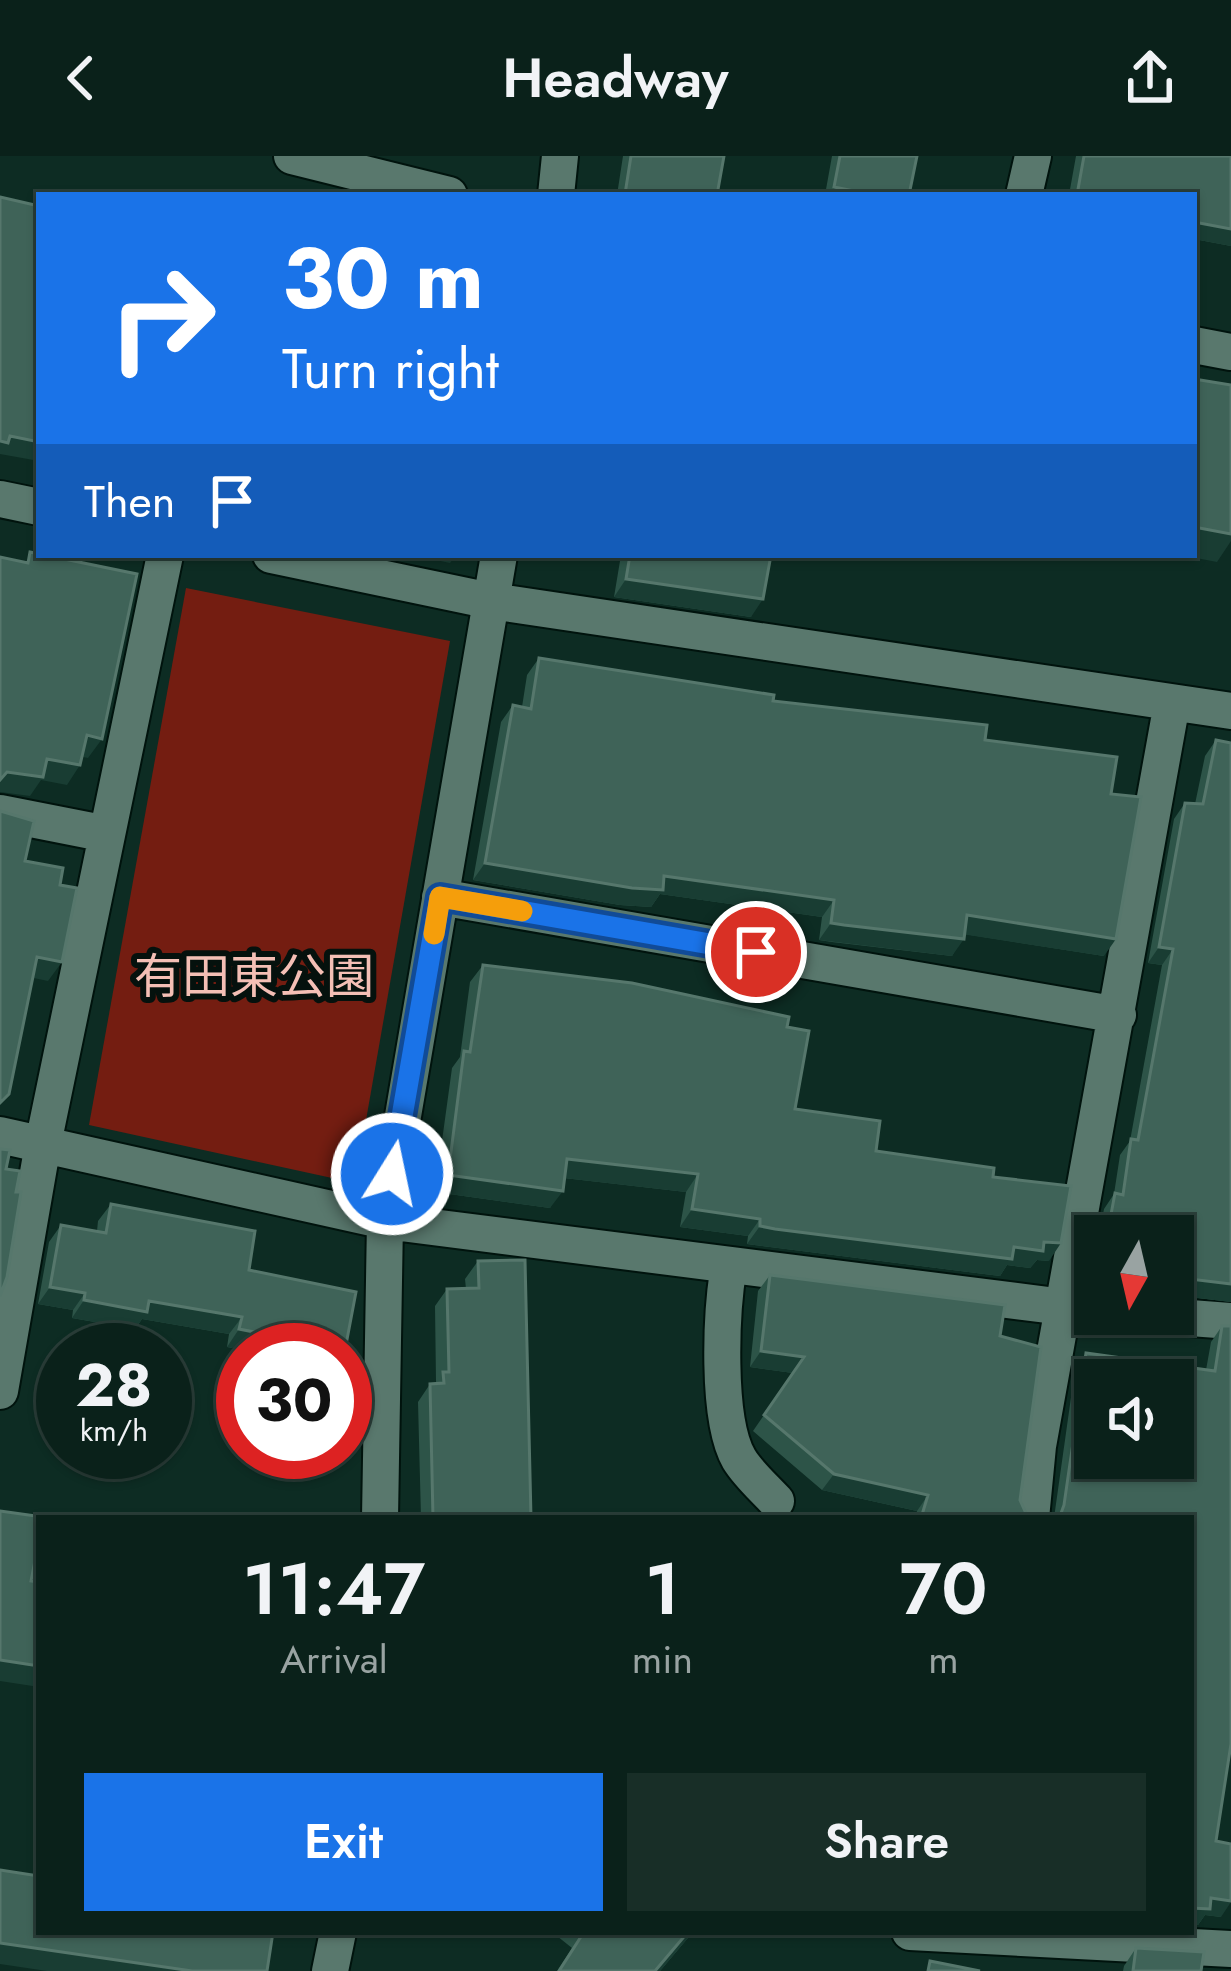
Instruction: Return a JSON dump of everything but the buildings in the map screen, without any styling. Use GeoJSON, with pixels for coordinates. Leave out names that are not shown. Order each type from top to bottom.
{"type":"FeatureCollection","features":[{"type":"Feature","properties":{"kind":"street"},"geometry":{"type":"LineString","coordinates":[[292,156],[437,192]]}},
{"type":"Feature","properties":{"kind":"street"},"geometry":{"type":"LineString","coordinates":[[556,192],[560,156]]}},
{"type":"Feature","properties":{"kind":"street"},"geometry":{"type":"LineString","coordinates":[[1025,192],[1033,156]]}},
{"type":"Feature","properties":{"kind":"street"},"geometry":{"type":"LineString","coordinates":[[1197,346],[1231,352]]}},
{"type":"Feature","properties":{"kind":"street"},"geometry":{"type":"LineString","coordinates":[[0,500],[36,506]]}},
{"type":"Feature","properties":{"kind":"street"},"geometry":{"type":"LineString","coordinates":[[0,1391],[43,1144],[164,558]]}},
{"type":"Feature","properties":{"kind":"street"},"geometry":{"type":"LineString","coordinates":[[285,558],[491,601],[1231,711]]}},
{"type":"Feature","properties":{"kind":"street"},"geometry":{"type":"LineString","coordinates":[[380,1515],[385,1221],[498,558]]}},
{"type":"Feature","properties":{"kind":"street"},"geometry":{"type":"LineString","coordinates":[[1093,1215],[1118,1015],[1172,703]]}},
{"type":"Feature","properties":{"kind":"street"},"geometry":{"type":"LineString","coordinates":[[0,813],[106,834]]}},
{"type":"Feature","properties":{"kind":"street"},"geometry":{"type":"LineString","coordinates":[[440,897],[1118,1015]]}},
{"type":"Feature","properties":{"kind":"street"},"geometry":{"type":"LineString","coordinates":[[0,1135],[385,1221],[1074,1309]]}},
{"type":"Feature","properties":{"kind":"street"},"geometry":{"type":"LineString","coordinates":[[729,1265],[723,1298],[728,1430],[740,1460],[780,1512]]}},
{"type":"Feature","properties":{"kind":"street"},"geometry":{"type":"LineString","coordinates":[[1194,1318],[1231,1321]]}},
{"type":"Feature","properties":{"kind":"street"},"geometry":{"type":"LineString","coordinates":[[1031,1515],[1038,1446],[1074,1332]]}},
{"type":"Feature","properties":{"kind":"street"},"geometry":{"type":"LineString","coordinates":[[330,1971],[337,1935]]}},
{"type":"Feature","properties":{"kind":"street"},"geometry":{"type":"LineString","coordinates":[[967,1935],[1231,1949]]}},
{"type":"Feature","properties":{"kind":"green space","name":"有田東公園"},"geometry":{"type":"Polygon","coordinates":[[[186,588],[450,641],[355,1183],[89,1125],[186,588]]]}},
{"type":"Feature","properties":{"kind":"slow traffic"},"geometry":{"type":"LineString","coordinates":[[434,934],[440,897],[522,911]]}},
{"type":"Feature","properties":{"kind":"route"},"geometry":{"type":"LineString","coordinates":[[392,1174],[440,897],[756,952]]}}]}
